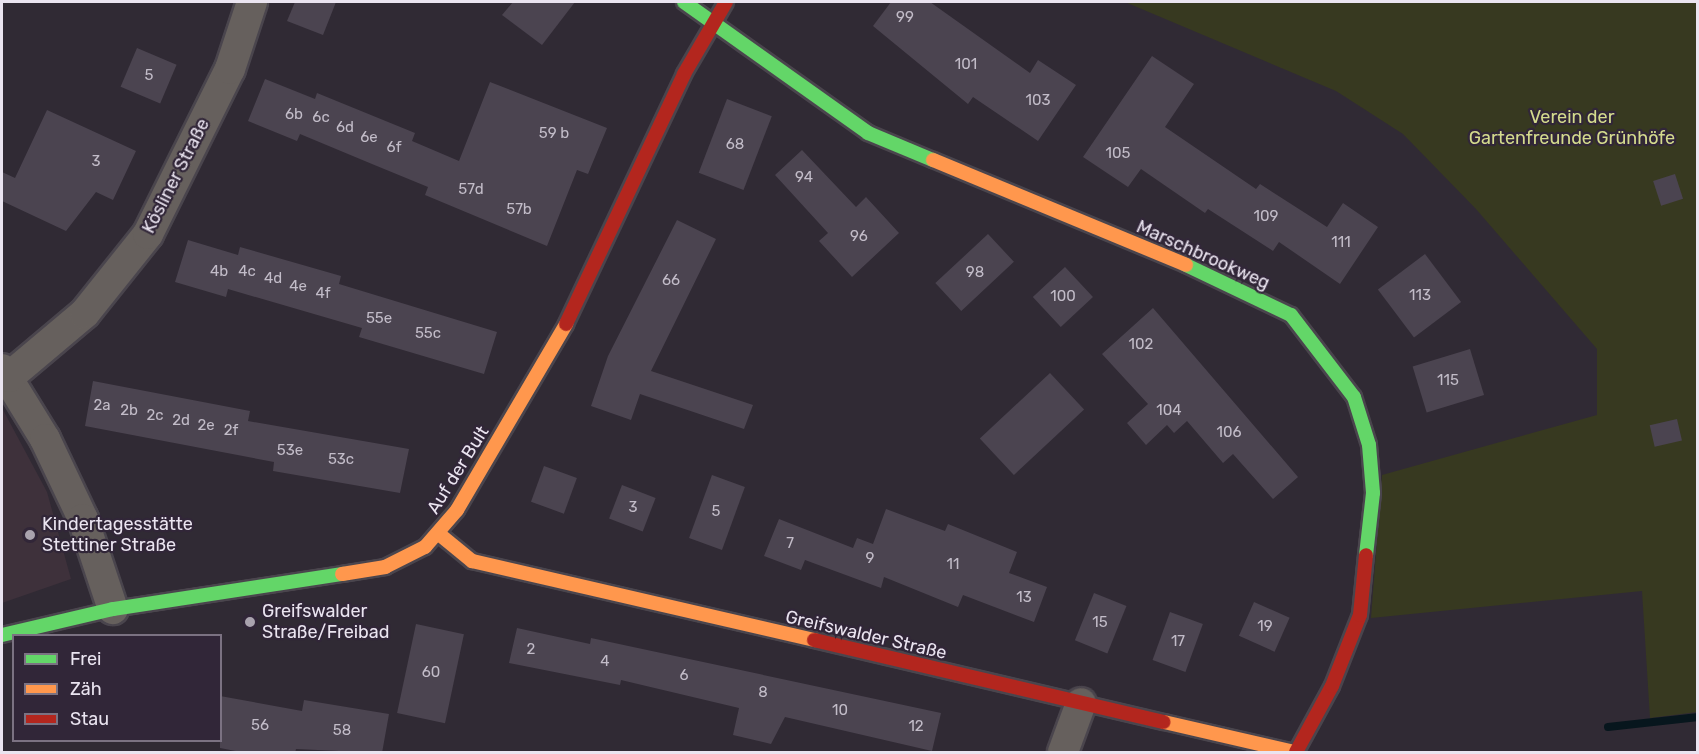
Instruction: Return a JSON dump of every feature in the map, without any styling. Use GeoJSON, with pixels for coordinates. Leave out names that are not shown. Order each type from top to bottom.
{"type":"FeatureCollection","features":[{"type":"Feature","properties":{"kind":"street","name":"Kösliner Straße"},"geometry":{"type":"LineString","coordinates":[[5,373],[85,313],[148,234],[230,69],[252,2]]}},
{"type":"Feature","properties":{"kind":"street","name":"Marschbrookweg"},"geometry":{"type":"LineString","coordinates":[[684,2],[868,133],[1204,273],[1291,315],[1354,397],[1369,445],[1373,493],[1360,615],[1332,686],[1295,753]]}},
{"type":"Feature","properties":{"kind":"street","name":"Auf der Bult"},"geometry":{"type":"LineString","coordinates":[[2,635],[113,609],[385,567],[405,560],[439,534],[569,319],[712,21],[726,2]]}},
{"type":"Feature","properties":{"kind":"street"},"geometry":{"type":"LineString","coordinates":[[5,373],[83,519],[113,609]]}},
{"type":"Feature","properties":{"kind":"street","name":"Greifswalder Straße"},"geometry":{"type":"LineString","coordinates":[[439,534],[472,561],[1295,753]]}},
{"type":"Feature","properties":{"kind":"street"},"geometry":{"type":"LineString","coordinates":[[1063,753],[1081,703]]}},
{"type":"Feature","properties":{"kind":"shaded area","name":"Kindertagesstätte Stettiner Straße"},"geometry":{"type":"Polygon","coordinates":[[[2,408],[47,492],[71,579],[2,603],[2,408]]]}},
{"type":"Feature","properties":{"kind":"green space","name":"Verein der Gartenfreunde Grünhöfe"},"geometry":{"type":"Polygon","coordinates":[[[1125,2],[1697,2],[1697,712],[1650,718],[1642,591],[1371,618],[1382,475],[1597,415],[1597,349],[1476,209],[1403,134],[1336,91],[1125,2]]]}},
{"type":"Feature","properties":{"kind":"building"},"geometry":{"type":"Polygon","coordinates":[[[295,2],[336,2],[323,35],[287,21],[295,2]]]}},
{"type":"Feature","properties":{"kind":"building"},"geometry":{"type":"Polygon","coordinates":[[[513,2],[575,2],[542,45],[502,15],[513,2]]]}},
{"type":"Feature","properties":{"kind":"building"},"geometry":{"type":"Polygon","coordinates":[[[891,2],[930,2],[1030,73],[1038,60],[1076,85],[1038,141],[973,97],[968,104],[873,26],[891,2]]]}},
{"type":"Feature","properties":{"kind":"building"},"geometry":{"type":"Polygon","coordinates":[[[137,48],[177,65],[160,103],[121,87],[137,48]]]}},
{"type":"Feature","properties":{"kind":"building"},"geometry":{"type":"Polygon","coordinates":[[[1152,56],[1194,84],[1165,127],[1256,189],[1260,184],[1327,227],[1343,203],[1378,227],[1340,284],[1279,242],[1273,251],[1208,209],[1205,213],[1141,169],[1128,187],[1083,157],[1152,56]]]}},
{"type":"Feature","properties":{"kind":"building"},"geometry":{"type":"Polygon","coordinates":[[[265,79],[315,99],[317,93],[415,133],[412,141],[459,161],[490,82],[607,128],[588,174],[577,170],[547,246],[425,195],[428,187],[300,134],[297,141],[248,121],[265,79]]]}},
{"type":"Feature","properties":{"kind":"building"},"geometry":{"type":"Polygon","coordinates":[[[727,99],[772,116],[744,190],[699,173],[727,99]]]}},
{"type":"Feature","properties":{"kind":"building"},"geometry":{"type":"Polygon","coordinates":[[[47,110],[136,151],[113,200],[96,192],[66,231],[2,201],[2,172],[15,178],[47,110]]]}},
{"type":"Feature","properties":{"kind":"building"},"geometry":{"type":"Polygon","coordinates":[[[802,150],[856,207],[866,197],[899,233],[852,277],[819,241],[828,233],[775,175],[802,150]]]}},
{"type":"Feature","properties":{"kind":"building"},"geometry":{"type":"Polygon","coordinates":[[[1675,174],[1683,199],[1661,206],[1653,181],[1675,174]]]}},
{"type":"Feature","properties":{"kind":"building"},"geometry":{"type":"Polygon","coordinates":[[[677,220],[716,239],[651,371],[753,405],[744,429],[640,394],[631,420],[591,406],[608,356],[677,220]]]}},
{"type":"Feature","properties":{"kind":"building"},"geometry":{"type":"Polygon","coordinates":[[[988,234],[1014,262],[961,311],[935,283],[988,234]]]}},
{"type":"Feature","properties":{"kind":"building"},"geometry":{"type":"Polygon","coordinates":[[[188,240],[238,255],[240,247],[341,276],[339,284],[497,332],[484,374],[359,337],[362,328],[228,289],[226,297],[175,282],[188,240]]]}},
{"type":"Feature","properties":{"kind":"building"},"geometry":{"type":"Polygon","coordinates":[[[1425,254],[1461,302],[1414,337],[1378,290],[1425,254]]]}},
{"type":"Feature","properties":{"kind":"building"},"geometry":{"type":"Polygon","coordinates":[[[1065,267],[1093,297],[1061,327],[1033,297],[1065,267]]]}},
{"type":"Feature","properties":{"kind":"building"},"geometry":{"type":"Polygon","coordinates":[[[1153,308],[1298,477],[1273,499],[1233,454],[1223,463],[1187,421],[1174,433],[1167,425],[1146,445],[1127,423],[1148,404],[1102,354],[1153,308]]]}},
{"type":"Feature","properties":{"kind":"building"},"geometry":{"type":"Polygon","coordinates":[[[1470,349],[1484,395],[1427,412],[1413,367],[1470,349]]]}},
{"type":"Feature","properties":{"kind":"building"},"geometry":{"type":"Polygon","coordinates":[[[1050,373],[1084,410],[1014,475],[980,438],[1050,373]]]}},
{"type":"Feature","properties":{"kind":"building"},"geometry":{"type":"Polygon","coordinates":[[[93,381],[250,411],[248,421],[409,449],[400,493],[273,471],[274,462],[85,426],[93,381]]]}},
{"type":"Feature","properties":{"kind":"building"},"geometry":{"type":"Polygon","coordinates":[[[1677,419],[1682,440],[1655,447],[1650,425],[1677,419]]]}},
{"type":"Feature","properties":{"kind":"building"},"geometry":{"type":"Polygon","coordinates":[[[544,466],[577,478],[564,514],[531,502],[544,466]]]}},
{"type":"Feature","properties":{"kind":"building"},"geometry":{"type":"Polygon","coordinates":[[[712,475],[745,487],[722,550],[689,538],[712,475]]]}},
{"type":"Feature","properties":{"kind":"building"},"geometry":{"type":"Polygon","coordinates":[[[622,485],[656,498],[643,532],[609,519],[622,485]]]}},
{"type":"Feature","properties":{"kind":"building"},"geometry":{"type":"Polygon","coordinates":[[[886,509],[945,531],[948,524],[1017,552],[1009,573],[1047,587],[1034,622],[963,595],[958,607],[884,577],[881,588],[805,560],[801,570],[764,556],[779,519],[853,548],[857,538],[873,544],[886,509]]]}},
{"type":"Feature","properties":{"kind":"building"},"geometry":{"type":"Polygon","coordinates":[[[1094,593],[1126,606],[1107,653],[1075,640],[1094,593]]]}},
{"type":"Feature","properties":{"kind":"building"},"geometry":{"type":"Polygon","coordinates":[[[1254,602],[1290,618],[1275,652],[1239,636],[1254,602]]]}},
{"type":"Feature","properties":{"kind":"building"},"geometry":{"type":"Polygon","coordinates":[[[1170,612],[1203,624],[1185,672],[1153,660],[1170,612]]]}},
{"type":"Feature","properties":{"kind":"building"},"geometry":{"type":"Polygon","coordinates":[[[416,624],[464,634],[445,723],[397,713],[416,624]]]}},
{"type":"Feature","properties":{"kind":"building"},"geometry":{"type":"Polygon","coordinates":[[[517,628],[590,644],[591,638],[941,713],[932,751],[785,717],[771,744],[733,735],[739,708],[621,680],[620,685],[509,663],[517,628]]]}},
{"type":"Feature","properties":{"kind":"building"},"geometry":{"type":"Polygon","coordinates":[[[222,696],[302,711],[304,700],[389,714],[382,753],[296,749],[295,753],[246,753],[220,748],[222,696]]]}},
{"type":"Feature","properties":{"kind":"waterway"},"geometry":{"type":"LineString","coordinates":[[1608,727],[1698,717]]}},
{"type":"Feature","properties":{"kind":"traffic: fast"},"geometry":{"type":"LineString","coordinates":[[684,2],[868,133],[933,160]]}},
{"type":"Feature","properties":{"kind":"traffic: fast"},"geometry":{"type":"LineString","coordinates":[[1186,265],[1291,315],[1354,397],[1369,445],[1373,493],[1366,555]]}},
{"type":"Feature","properties":{"kind":"traffic: fast"},"geometry":{"type":"LineString","coordinates":[[2,635],[113,609],[342,574]]}},
{"type":"Feature","properties":{"kind":"traffic: slow"},"geometry":{"type":"LineString","coordinates":[[933,160],[1186,265]]}},
{"type":"Feature","properties":{"kind":"traffic: slow"},"geometry":{"type":"LineString","coordinates":[[342,574],[385,567],[425,547],[457,510],[566,324]]}},
{"type":"Feature","properties":{"kind":"traffic: slow"},"geometry":{"type":"LineString","coordinates":[[439,534],[472,561],[814,640]]}},
{"type":"Feature","properties":{"kind":"traffic: slow"},"geometry":{"type":"LineString","coordinates":[[1164,722],[1294,752]]}},
{"type":"Feature","properties":{"kind":"traffic: jam"},"geometry":{"type":"LineString","coordinates":[[566,324],[684,74],[726,2]]}},
{"type":"Feature","properties":{"kind":"traffic: jam"},"geometry":{"type":"LineString","coordinates":[[1296,752],[1332,686],[1360,615],[1366,555]]}},
{"type":"Feature","properties":{"kind":"traffic: jam"},"geometry":{"type":"LineString","coordinates":[[814,640],[1164,722]]}},
{"type":"Feature","properties":{"kind":"place","name":"Kindertagesstätte Stettiner Straße"},"geometry":{"type":"Point","coordinates":[30,535]}},
{"type":"Feature","properties":{"kind":"place","name":"Greifswalder Straße/Freibad"},"geometry":{"type":"Point","coordinates":[250,622]}}]}
